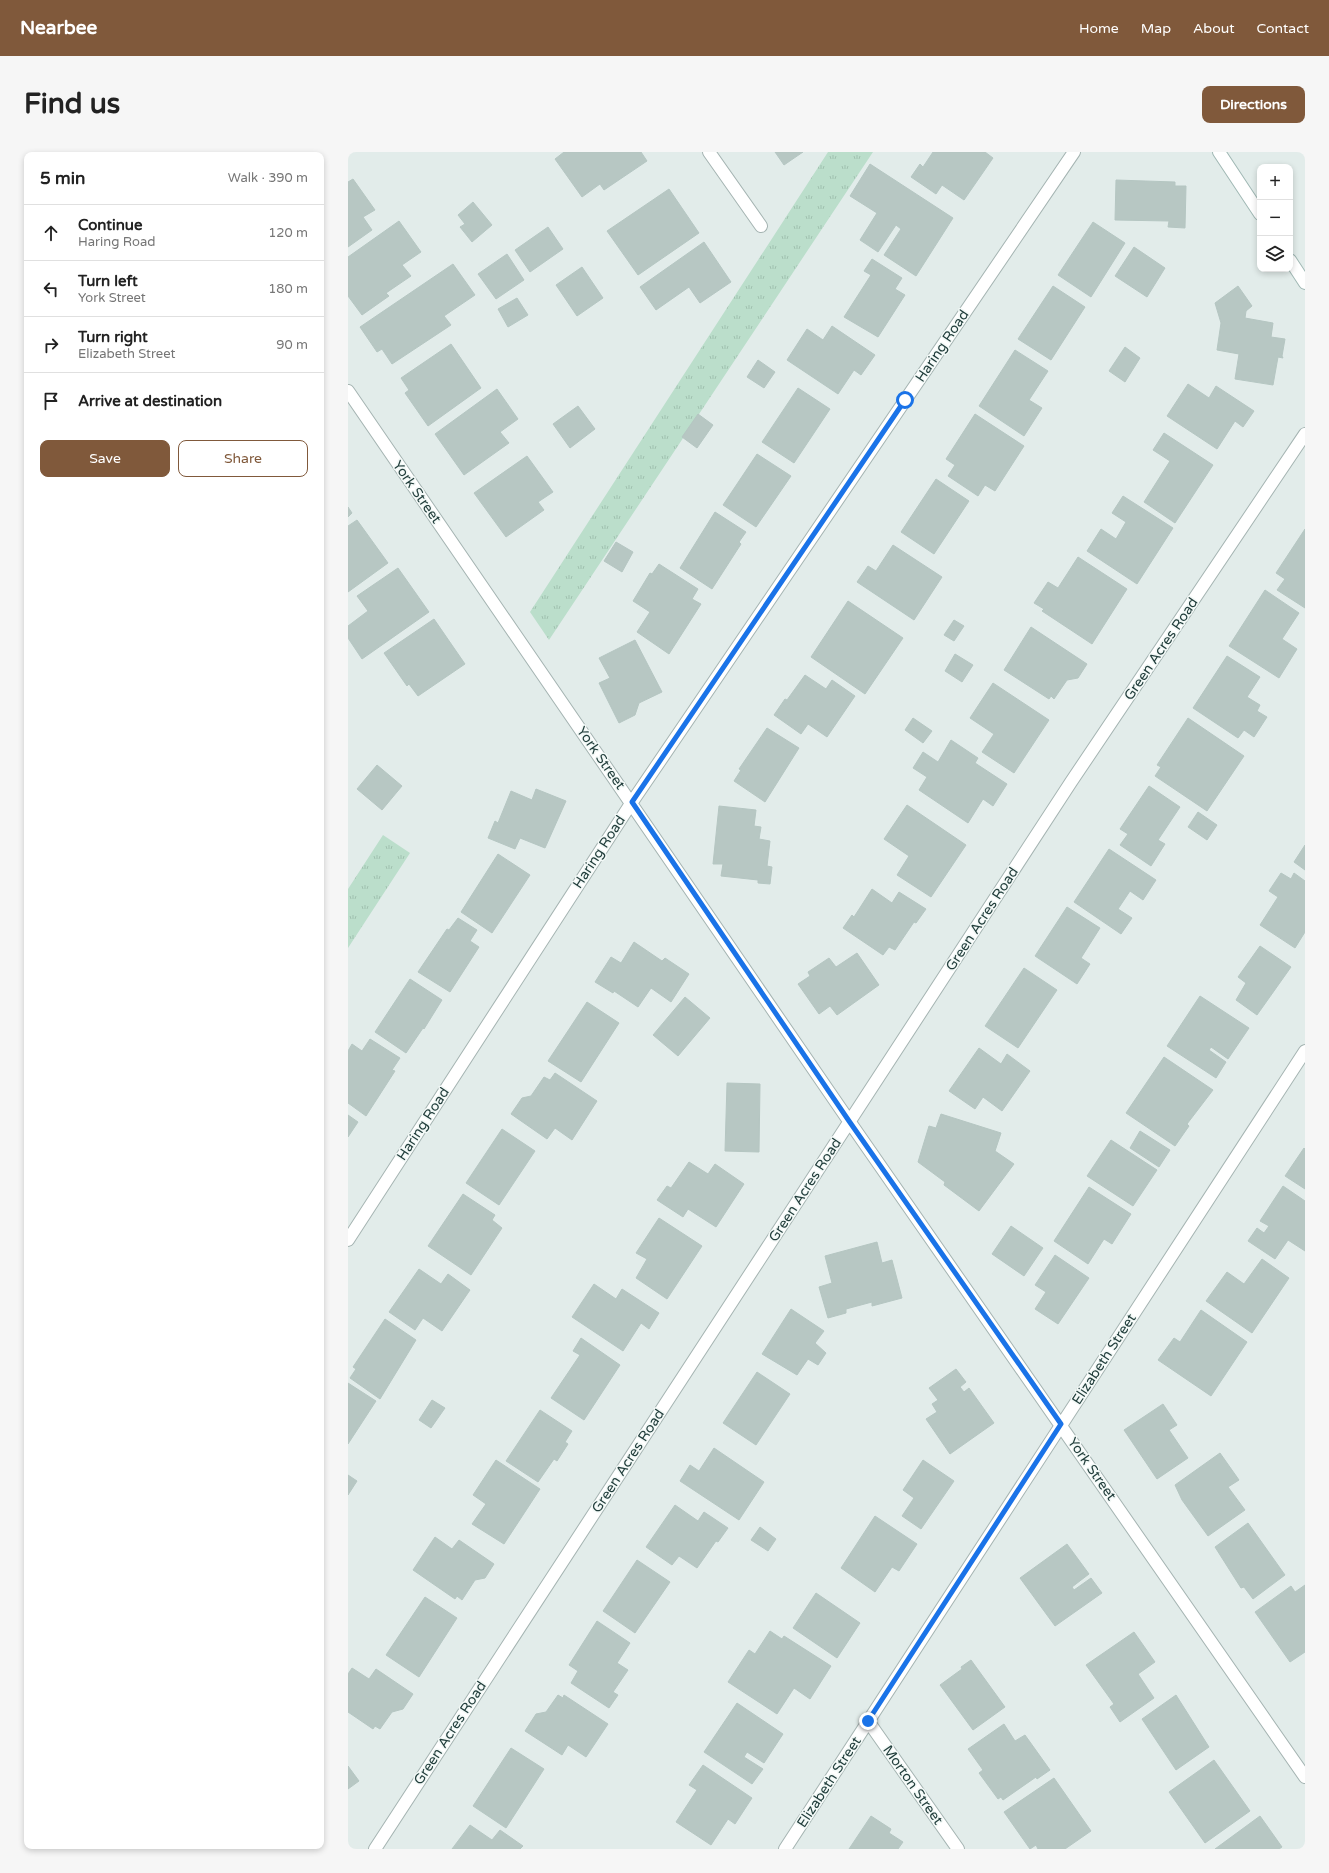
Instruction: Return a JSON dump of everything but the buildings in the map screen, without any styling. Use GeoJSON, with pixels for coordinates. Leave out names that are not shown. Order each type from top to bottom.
{"type":"FeatureCollection","features":[{"type":"Feature","properties":{"kind":"street"},"geometry":{"type":"LineString","coordinates":[[709,152],[761,226]]}},
{"type":"Feature","properties":{"kind":"street","name":"Haring Road"},"geometry":{"type":"LineString","coordinates":[[348,1240],[632,802],[1074,152]]}},
{"type":"Feature","properties":{"kind":"street"},"geometry":{"type":"LineString","coordinates":[[1219,152],[1257,209]]}},
{"type":"Feature","properties":{"kind":"street"},"geometry":{"type":"LineString","coordinates":[[1293,265],[1305,283]]}},
{"type":"Feature","properties":{"kind":"street","name":"York Street"},"geometry":{"type":"LineString","coordinates":[[348,391],[632,802],[849,1121],[1305,1777]]}},
{"type":"Feature","properties":{"kind":"street","name":"Green Acres Road"},"geometry":{"type":"LineString","coordinates":[[374,1849],[1067,789],[1305,434]]}},
{"type":"Feature","properties":{"kind":"street","name":"Elizabeth Street"},"geometry":{"type":"LineString","coordinates":[[785,1849],[1305,1051]]}},
{"type":"Feature","properties":{"kind":"street","name":"Morton Street"},"geometry":{"type":"LineString","coordinates":[[868,1721],[958,1849]]}},
{"type":"Feature","properties":{"kind":"green space"},"geometry":{"type":"Polygon","coordinates":[[[828,152],[873,152],[549,640],[530,612],[828,152]]]}},
{"type":"Feature","properties":{"kind":"green space"},"geometry":{"type":"Polygon","coordinates":[[[383,835],[410,853],[348,948],[348,889],[383,835]]]}},
{"type":"Feature","properties":{"kind":"route"},"geometry":{"type":"LineString","coordinates":[[868,1721],[1061,1424],[849,1121],[632,802],[905,400]]}}]}
